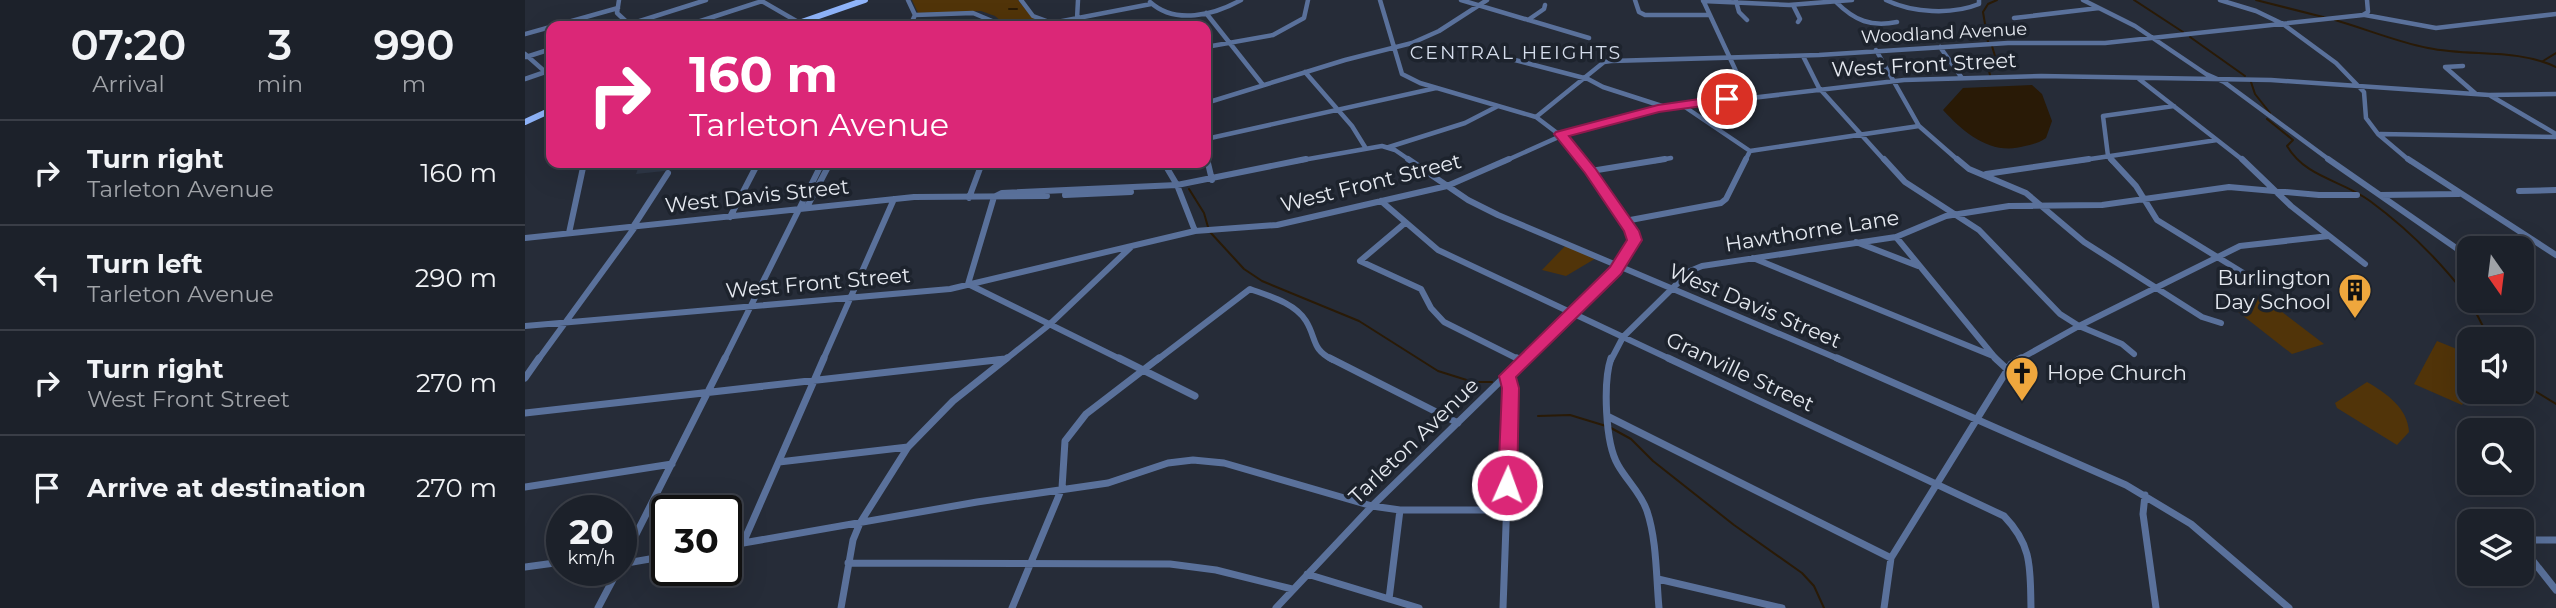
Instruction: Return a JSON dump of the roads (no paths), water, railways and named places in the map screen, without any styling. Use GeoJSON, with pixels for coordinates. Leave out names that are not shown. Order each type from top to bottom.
{"type":"FeatureCollection","features":[{"type":"Feature","properties":{"kind":"main road"},"geometry":{"type":"LineString","coordinates":[[812,21],[865,0]]}},
{"type":"Feature","properties":{"kind":"main road"},"geometry":{"type":"LineString","coordinates":[[525,120],[546,111]]}},
{"type":"Feature","properties":{"kind":"street"},"geometry":{"type":"LineString","coordinates":[[619,0],[618,8],[624,21]]}},
{"type":"Feature","properties":{"kind":"street"},"geometry":{"type":"LineString","coordinates":[[643,21],[706,0]]}},
{"type":"Feature","properties":{"kind":"street"},"geometry":{"type":"LineString","coordinates":[[700,21],[761,0],[795,21]]}},
{"type":"Feature","properties":{"kind":"street"},"geometry":{"type":"LineString","coordinates":[[908,0],[915,15],[912,21]]}},
{"type":"Feature","properties":{"kind":"street"},"geometry":{"type":"LineString","coordinates":[[1021,0],[1033,16],[1043,21]]}},
{"type":"Feature","properties":{"kind":"street"},"geometry":{"type":"LineString","coordinates":[[1077,19],[1078,0]]}},
{"type":"Feature","properties":{"kind":"street"},"geometry":{"type":"LineString","coordinates":[[1056,21],[1077,19],[1150,2],[1168,13],[1206,13],[1230,7],[1241,0]]}},
{"type":"Feature","properties":{"kind":"street"},"geometry":{"type":"LineString","coordinates":[[1211,46],[1273,35],[1294,26],[1307,14],[1308,0]]}},
{"type":"Feature","properties":{"kind":"street","name":"Tarleton Avenue"},"geometry":{"type":"LineString","coordinates":[[1276,608],[1372,506],[1572,314],[1617,267],[1635,240],[1591,171],[1561,134],[1536,117],[1438,88],[1402,74],[1380,0]]}},
{"type":"Feature","properties":{"kind":"street"},"geometry":{"type":"LineString","coordinates":[[1461,0],[1589,38]]}},
{"type":"Feature","properties":{"kind":"street"},"geometry":{"type":"LineString","coordinates":[[1211,101],[1305,72],[1393,49],[1440,31],[1487,0]]}},
{"type":"Feature","properties":{"kind":"street"},"geometry":{"type":"LineString","coordinates":[[1635,0],[1638,10],[1645,15],[1709,15]]}},
{"type":"Feature","properties":{"kind":"street"},"geometry":{"type":"LineString","coordinates":[[1748,97],[1703,1],[1793,5],[1851,0]]}},
{"type":"Feature","properties":{"kind":"street"},"geometry":{"type":"LineString","coordinates":[[1886,0],[1899,6],[1917,9],[1968,8],[1976,6],[1979,0]]}},
{"type":"Feature","properties":{"kind":"street"},"geometry":{"type":"LineString","coordinates":[[2076,0],[2112,15],[2154,38],[2224,82],[2457,249]]}},
{"type":"Feature","properties":{"kind":"street"},"geometry":{"type":"LineString","coordinates":[[2083,0],[2097,8]]}},
{"type":"Feature","properties":{"kind":"street"},"geometry":{"type":"LineString","coordinates":[[2220,0],[2256,11],[2283,24],[2336,63],[2360,87],[2364,94],[2363,112],[2379,134],[2397,151],[2556,255]]}},
{"type":"Feature","properties":{"kind":"street"},"geometry":{"type":"LineString","coordinates":[[2363,15],[2368,9],[2367,0]]}},
{"type":"Feature","properties":{"kind":"street"},"geometry":{"type":"LineString","coordinates":[[1736,1],[1739,12],[1747,20]]}},
{"type":"Feature","properties":{"kind":"street"},"geometry":{"type":"LineString","coordinates":[[1836,2],[1856,21],[1880,24],[1897,22]]}},
{"type":"Feature","properties":{"kind":"street"},"geometry":{"type":"LineString","coordinates":[[1528,20],[1544,9],[1545,5]]}},
{"type":"Feature","properties":{"kind":"street"},"geometry":{"type":"LineString","coordinates":[[1793,5],[1800,19],[1798,22]]}},
{"type":"Feature","properties":{"kind":"street"},"geometry":{"type":"LineString","coordinates":[[572,21],[618,8]]}},
{"type":"Feature","properties":{"kind":"street"},"geometry":{"type":"LineString","coordinates":[[2014,18],[2097,8]]}},
{"type":"Feature","properties":{"kind":"street"},"geometry":{"type":"LineString","coordinates":[[2368,9],[2385,18],[2415,26],[2436,27],[2556,14]]}},
{"type":"Feature","properties":{"kind":"street"},"geometry":{"type":"LineString","coordinates":[[915,15],[979,13],[997,21]]}},
{"type":"Feature","properties":{"kind":"street"},"geometry":{"type":"LineString","coordinates":[[1206,13],[1263,85]]}},
{"type":"Feature","properties":{"kind":"street","name":"Woodland Avenue"},"geometry":{"type":"LineString","coordinates":[[1536,117],[1604,62],[1611,61],[1803,56],[2024,43],[2105,43],[2363,15],[2385,18]]}},
{"type":"Feature","properties":{"kind":"street"},"geometry":{"type":"LineString","coordinates":[[525,34],[546,28]]}},
{"type":"Feature","properties":{"kind":"street"},"geometry":{"type":"LineString","coordinates":[[1465,47],[1583,78],[1667,107]]}},
{"type":"Feature","properties":{"kind":"street"},"geometry":{"type":"LineString","coordinates":[[1940,47],[1962,78]]}},
{"type":"Feature","properties":{"kind":"street"},"geometry":{"type":"LineString","coordinates":[[1876,50],[1919,126],[1969,169],[2018,188],[2042,205],[2077,237],[2202,317],[2221,323]]}},
{"type":"Feature","properties":{"kind":"street"},"geometry":{"type":"LineString","coordinates":[[526,56],[546,51]]}},
{"type":"Feature","properties":{"kind":"street"},"geometry":{"type":"LineString","coordinates":[[526,56],[546,70]]}},
{"type":"Feature","properties":{"kind":"street"},"geometry":{"type":"LineString","coordinates":[[1803,56],[1819,88],[1905,182],[1979,230],[2046,302],[2079,326],[2122,344],[2134,354]]}},
{"type":"Feature","properties":{"kind":"street"},"geometry":{"type":"LineString","coordinates":[[2463,66],[2445,67],[2477,95]]}},
{"type":"Feature","properties":{"kind":"street"},"geometry":{"type":"LineString","coordinates":[[1305,72],[1365,147]]}},
{"type":"Feature","properties":{"kind":"street"},"geometry":{"type":"LineString","coordinates":[[525,79],[546,74]]}},
{"type":"Feature","properties":{"kind":"street","name":"West Front Street"},"geometry":{"type":"LineString","coordinates":[[525,326],[950,289],[1199,231],[1277,225],[1447,186],[1561,134],[1667,107],[1819,88],[1962,78],[2137,78],[2286,81],[2477,95],[2556,94]]}},
{"type":"Feature","properties":{"kind":"street"},"geometry":{"type":"LineString","coordinates":[[2137,78],[2255,170],[2277,192],[2365,264]]}},
{"type":"Feature","properties":{"kind":"street"},"geometry":{"type":"LineString","coordinates":[[1211,138],[1438,88]]}},
{"type":"Feature","properties":{"kind":"street"},"geometry":{"type":"LineString","coordinates":[[2489,95],[2556,135]]}},
{"type":"Feature","properties":{"kind":"street"},"geometry":{"type":"LineString","coordinates":[[1682,105],[1749,151],[1919,126]]}},
{"type":"Feature","properties":{"kind":"street"},"geometry":{"type":"LineString","coordinates":[[1389,147],[1465,123],[1498,106]]}},
{"type":"Feature","properties":{"kind":"street"},"geometry":{"type":"LineString","coordinates":[[2174,106],[2103,116],[2108,156],[2130,179],[2152,214],[2165,227],[2258,282]]}},
{"type":"Feature","properties":{"kind":"street"},"geometry":{"type":"LineString","coordinates":[[2379,134],[2534,139],[2556,135]]}},
{"type":"Feature","properties":{"kind":"street"},"geometry":{"type":"LineString","coordinates":[[1985,175],[2217,140]]}},
{"type":"Feature","properties":{"kind":"street","name":"West Davis Street"},"geometry":{"type":"LineString","coordinates":[[525,238],[894,199],[1098,194],[1168,189],[1365,147],[1389,147],[1491,212],[1979,419],[2145,495],[2191,524],[2289,608]]}},
{"type":"Feature","properties":{"kind":"street"},"geometry":{"type":"LineString","coordinates":[[1625,221],[1721,203],[1726,199],[1749,151]]}},
{"type":"Feature","properties":{"kind":"street"},"geometry":{"type":"LineString","coordinates":[[1591,171],[1671,158]]}},
{"type":"Feature","properties":{"kind":"street"},"geometry":{"type":"LineString","coordinates":[[569,233],[584,168]]}},
{"type":"Feature","properties":{"kind":"street"},"geometry":{"type":"LineString","coordinates":[[730,216],[755,168]]}},
{"type":"Feature","properties":{"kind":"street"},"geometry":{"type":"LineString","coordinates":[[637,528],[708,394],[819,168]]}},
{"type":"Feature","properties":{"kind":"street"},"geometry":{"type":"LineString","coordinates":[[801,209],[808,205],[827,168]]}},
{"type":"Feature","properties":{"kind":"street"},"geometry":{"type":"LineString","coordinates":[[969,198],[980,168]]}},
{"type":"Feature","properties":{"kind":"street"},"geometry":{"type":"LineString","coordinates":[[1167,168],[1199,231]]}},
{"type":"Feature","properties":{"kind":"street"},"geometry":{"type":"LineString","coordinates":[[1209,168],[1212,180]]}},
{"type":"Feature","properties":{"kind":"street"},"geometry":{"type":"LineString","coordinates":[[525,378],[634,227],[668,173]]}},
{"type":"Feature","properties":{"kind":"street","name":"Hawthorne Lane"},"geometry":{"type":"LineString","coordinates":[[1659,608],[1658,579],[1647,510],[1614,458],[1610,447],[1607,373],[1623,337],[1669,288],[1695,268],[1896,237],[1911,233],[1932,220],[2009,206],[2088,206],[2220,188],[2357,195]]}},
{"type":"Feature","properties":{"kind":"street"},"geometry":{"type":"LineString","coordinates":[[2519,191],[2556,190]]}},
{"type":"Feature","properties":{"kind":"street"},"geometry":{"type":"LineString","coordinates":[[2380,195],[2462,194]]}},
{"type":"Feature","properties":{"kind":"street"},"geometry":{"type":"LineString","coordinates":[[994,197],[968,284],[1195,396]]}},
{"type":"Feature","properties":{"kind":"street"},"geometry":{"type":"LineString","coordinates":[[743,544],[894,199]]}},
{"type":"Feature","properties":{"kind":"street","name":"Granville Street"},"geometry":{"type":"LineString","coordinates":[[1381,201],[1438,250],[2004,516],[2022,535],[2030,555],[2031,608]]}},
{"type":"Feature","properties":{"kind":"street"},"geometry":{"type":"LineString","coordinates":[[1405,223],[1360,261],[1421,289],[1434,313],[1444,322],[1522,361]]}},
{"type":"Feature","properties":{"kind":"street"},"geometry":{"type":"LineString","coordinates":[[1884,608],[1891,558],[2008,370],[2021,357],[2217,257],[2255,242],[2329,236]]}},
{"type":"Feature","properties":{"kind":"street"},"geometry":{"type":"LineString","coordinates":[[1896,237],[1993,356],[2008,370]]}},
{"type":"Feature","properties":{"kind":"street"},"geometry":{"type":"LineString","coordinates":[[1856,242],[1920,266]]}},
{"type":"Feature","properties":{"kind":"street"},"geometry":{"type":"LineString","coordinates":[[841,608],[848,563],[860,523],[908,447],[953,401],[1049,325],[1132,245]]}},
{"type":"Feature","properties":{"kind":"street"},"geometry":{"type":"LineString","coordinates":[[1753,258],[1993,356]]}},
{"type":"Feature","properties":{"kind":"street"},"geometry":{"type":"LineString","coordinates":[[1012,608],[1062,488],[1064,449],[1071,430],[1086,414],[1250,289],[1300,314],[1307,322],[1314,346],[1327,357],[1458,423]]}},
{"type":"Feature","properties":{"kind":"street"},"geometry":{"type":"LineString","coordinates":[[525,413],[1005,359]]}},
{"type":"Feature","properties":{"kind":"street"},"geometry":{"type":"LineString","coordinates":[[1503,608],[1511,388],[1507,376]]}},
{"type":"Feature","properties":{"kind":"street"},"geometry":{"type":"LineString","coordinates":[[1609,416],[1891,558]]}},
{"type":"Feature","properties":{"kind":"street"},"geometry":{"type":"LineString","coordinates":[[779,462],[908,447]]}},
{"type":"Feature","properties":{"kind":"street"},"geometry":{"type":"LineString","coordinates":[[743,544],[1062,488],[1108,484],[1168,463],[1205,460],[1258,472],[1372,506],[1400,510],[1506,510]]}},
{"type":"Feature","properties":{"kind":"street"},"geometry":{"type":"LineString","coordinates":[[525,487],[672,464]]}},
{"type":"Feature","properties":{"kind":"street"},"geometry":{"type":"LineString","coordinates":[[2145,495],[2143,514],[2156,608]]}},
{"type":"Feature","properties":{"kind":"street"},"geometry":{"type":"LineString","coordinates":[[1389,599],[1400,510]]}},
{"type":"Feature","properties":{"kind":"street"},"geometry":{"type":"LineString","coordinates":[[2534,540],[2556,540]]}},
{"type":"Feature","properties":{"kind":"street"},"geometry":{"type":"LineString","coordinates":[[2534,562],[2556,590]]}},
{"type":"Feature","properties":{"kind":"street"},"geometry":{"type":"LineString","coordinates":[[848,563],[1191,566],[1292,589]]}},
{"type":"Feature","properties":{"kind":"street"},"geometry":{"type":"LineString","coordinates":[[525,567],[546,564]]}},
{"type":"Feature","properties":{"kind":"street"},"geometry":{"type":"LineString","coordinates":[[1307,574],[1419,608]]}},
{"type":"Feature","properties":{"kind":"street"},"geometry":{"type":"LineString","coordinates":[[1658,579],[1782,608]]}},
{"type":"Feature","properties":{"kind":"street"},"geometry":{"type":"LineString","coordinates":[[598,608],[610,586]]}},
{"type":"Feature","properties":{"kind":"waterway"},"geometry":{"type":"LineString","coordinates":[[1988,42],[1983,12],[1988,4],[1997,0]]}},
{"type":"Feature","properties":{"kind":"waterway"},"geometry":{"type":"LineString","coordinates":[[2134,0],[2183,32]]}},
{"type":"Feature","properties":{"kind":"waterway"},"geometry":{"type":"LineString","coordinates":[[2256,0],[2327,18]]}},
{"type":"Feature","properties":{"kind":"waterway"},"geometry":{"type":"LineString","coordinates":[[1009,9],[1017,9]]}},
{"type":"Feature","properties":{"kind":"waterway"},"geometry":{"type":"LineString","coordinates":[[2335,20],[2428,48],[2525,57],[2556,67]]}},
{"type":"Feature","properties":{"kind":"waterway"},"geometry":{"type":"LineString","coordinates":[[2190,37],[2245,76]]}},
{"type":"Feature","properties":{"kind":"waterway"},"geometry":{"type":"LineString","coordinates":[[1990,75],[1988,67],[1995,56],[1992,46]]}},
{"type":"Feature","properties":{"kind":"waterway"},"geometry":{"type":"LineString","coordinates":[[2543,61],[2556,53]]}},
{"type":"Feature","properties":{"kind":"waterway"},"geometry":{"type":"LineString","coordinates":[[2251,82],[2255,94],[2270,113]]}},
{"type":"Feature","properties":{"kind":"waterway"},"geometry":{"type":"LineString","coordinates":[[2267,119],[2293,140],[2287,146],[2304,165],[2370,201],[2398,223],[2457,284]]}},
{"type":"Feature","properties":{"kind":"waterway"},"geometry":{"type":"LineString","coordinates":[[1189,189],[1204,213],[1208,227]]}},
{"type":"Feature","properties":{"kind":"waterway"},"geometry":{"type":"LineString","coordinates":[[1210,232],[1244,269],[1262,281],[1359,321],[1438,371],[1473,382],[1492,382]]}},
{"type":"Feature","properties":{"kind":"waterway"},"geometry":{"type":"LineString","coordinates":[[2476,313],[2483,327]]}},
{"type":"Feature","properties":{"kind":"waterway"},"geometry":{"type":"LineString","coordinates":[[2534,390],[2556,404]]}},
{"type":"Feature","properties":{"kind":"waterway"},"geometry":{"type":"LineString","coordinates":[[1538,416],[1570,415],[1606,426]]}},
{"type":"Feature","properties":{"kind":"waterway"},"geometry":{"type":"LineString","coordinates":[[1611,428],[1631,439],[1653,461],[1734,525],[1802,573],[1814,586],[1824,608]]}},
{"type":"Feature","properties":{"kind":"place","name":"Burlington Day School"},"geometry":{"type":"Point","coordinates":[2355,320]}},
{"type":"Feature","properties":{"kind":"place","name":"Hope Church"},"geometry":{"type":"Point","coordinates":[2022,403]}},
{"type":"Feature","properties":{"kind":"district","name":"CENTRAL HEIGHTS"},"geometry":{"type":"Point","coordinates":[1516,52]}}]}
